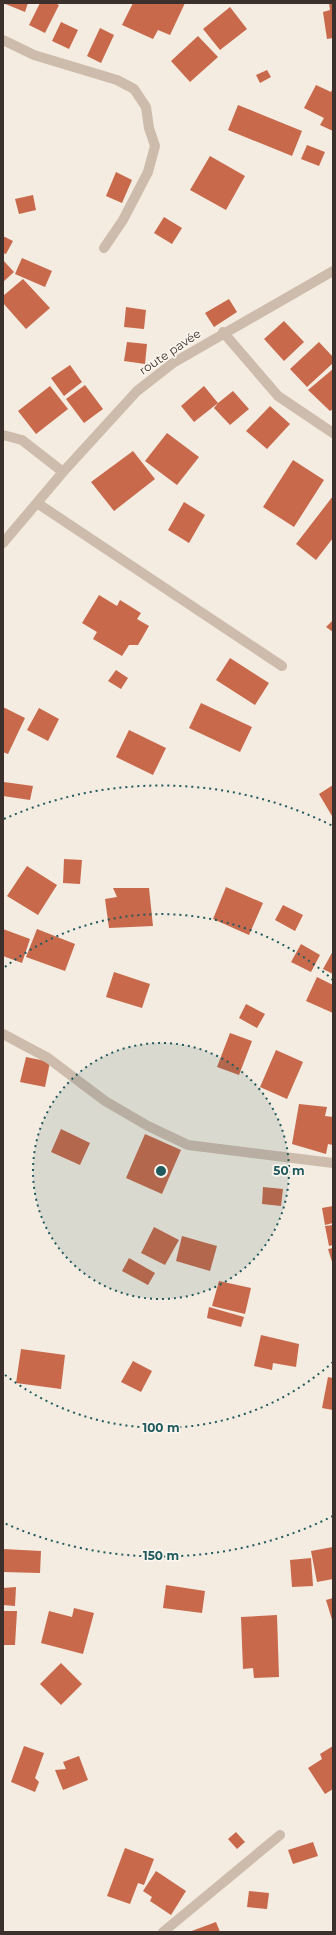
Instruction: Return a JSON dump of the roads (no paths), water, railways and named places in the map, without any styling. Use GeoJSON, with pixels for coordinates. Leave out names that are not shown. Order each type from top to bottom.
{"type":"FeatureCollection","features":[{"type":"Feature","properties":{"kind":"street"},"geometry":{"type":"LineString","coordinates":[[3,40],[34,55],[117,80],[134,88],[146,107],[149,128],[155,146],[148,172],[123,220],[104,248]]}},
{"type":"Feature","properties":{"kind":"street","name":"route pavée"},"geometry":{"type":"LineString","coordinates":[[3,543],[63,472],[137,391],[173,363],[223,332],[333,271]]}},
{"type":"Feature","properties":{"kind":"street"},"geometry":{"type":"LineString","coordinates":[[223,332],[278,396],[333,433]]}},
{"type":"Feature","properties":{"kind":"street"},"geometry":{"type":"LineString","coordinates":[[3,434],[22,440],[63,472]]}},
{"type":"Feature","properties":{"kind":"street"},"geometry":{"type":"LineString","coordinates":[[37,503],[282,666]]}},
{"type":"Feature","properties":{"kind":"street"},"geometry":{"type":"LineString","coordinates":[[3,1034],[48,1058],[106,1101],[148,1126],[188,1145],[333,1163]]}},
{"type":"Feature","properties":{"kind":"street"},"geometry":{"type":"LineString","coordinates":[[163,1932],[280,1835]]}}]}
